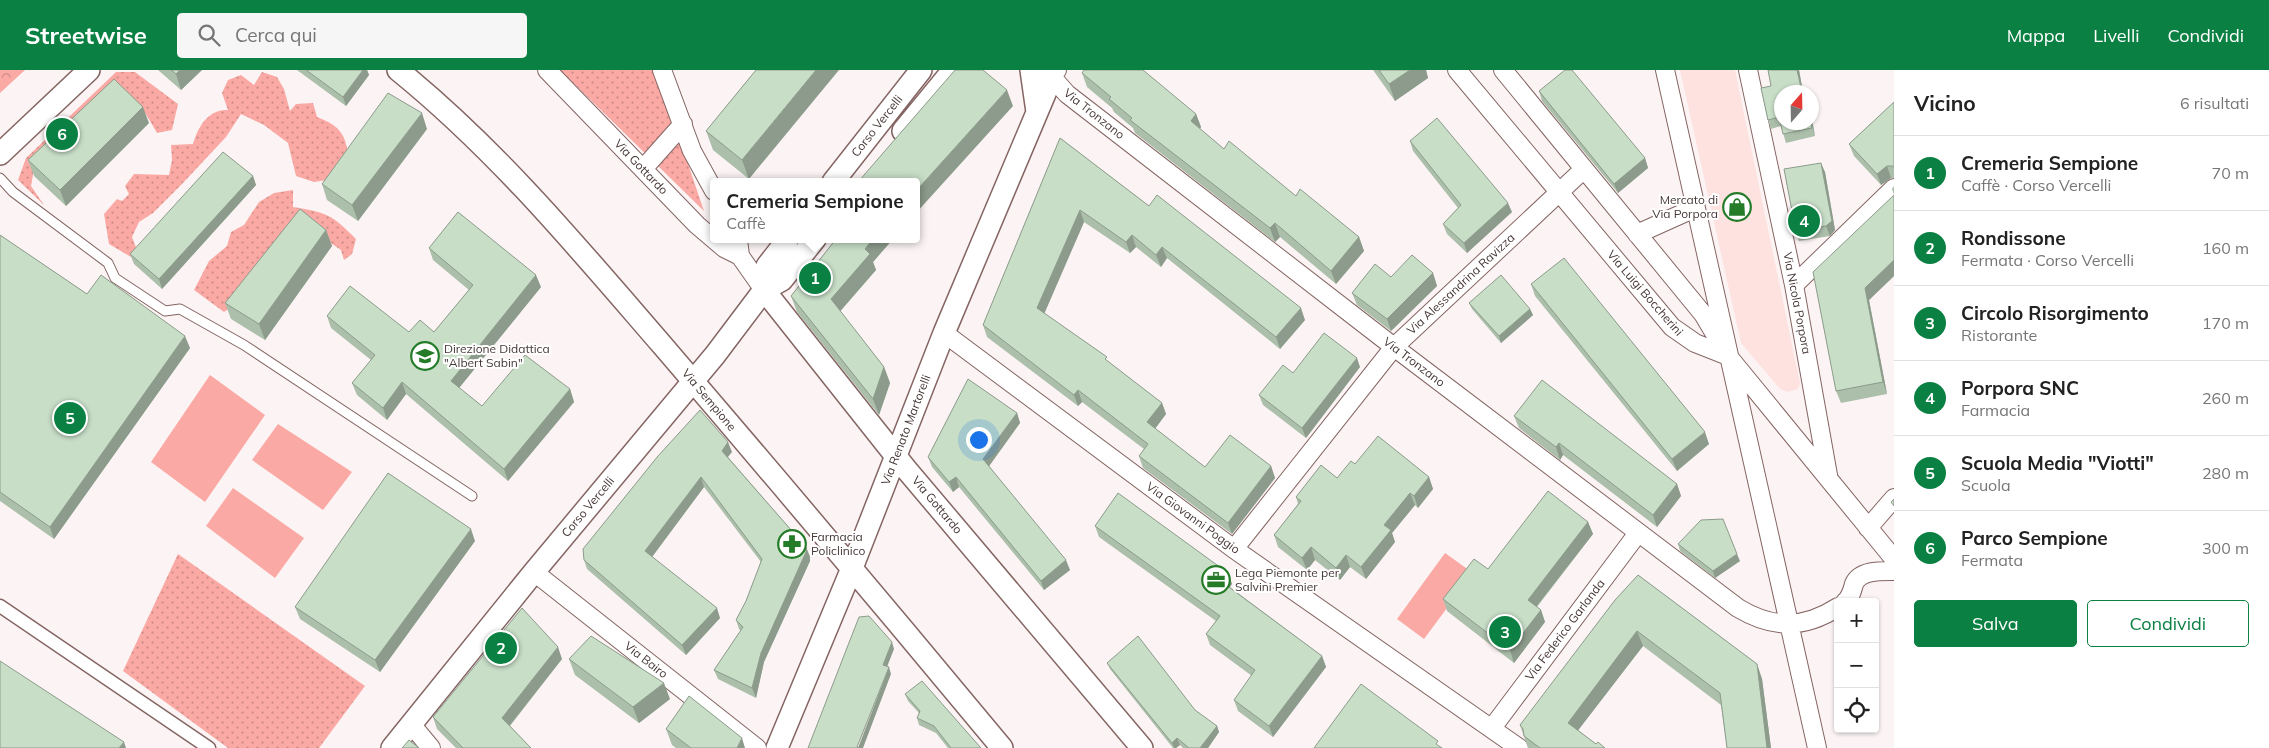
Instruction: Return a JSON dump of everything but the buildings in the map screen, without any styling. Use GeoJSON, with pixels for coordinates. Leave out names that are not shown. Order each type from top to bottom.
{"type":"FeatureCollection","features":[{"type":"Feature","properties":{"kind":"street"},"geometry":{"type":"LineString","coordinates":[[0,154],[89,70]]}},
{"type":"Feature","properties":{"kind":"street","name":"Via Sempione"},"geometry":{"type":"LineString","coordinates":[[398,70],[464,126],[530,193],[694,381],[1002,748]]}},
{"type":"Feature","properties":{"kind":"street","name":"Via Gottardo"},"geometry":{"type":"LineString","coordinates":[[548,70],[696,225],[710,236]]}},
{"type":"Feature","properties":{"kind":"street"},"geometry":{"type":"LineString","coordinates":[[662,70],[692,151],[710,184]]}},
{"type":"Feature","properties":{"kind":"street","name":"Corso Vercelli"},"geometry":{"type":"LineString","coordinates":[[836,178],[921,70]]}},
{"type":"Feature","properties":{"kind":"street","name":"Corso Vercelli"},"geometry":{"type":"LineString","coordinates":[[892,144],[953,70]]}},
{"type":"Feature","properties":{"kind":"street"},"geometry":{"type":"LineString","coordinates":[[1031,70],[1038,112]]}},
{"type":"Feature","properties":{"kind":"street","name":"Via Luigi Boccherini"},"geometry":{"type":"LineString","coordinates":[[1457,70],[1676,331],[1695,344],[1728,356]]}},
{"type":"Feature","properties":{"kind":"street"},"geometry":{"type":"LineString","coordinates":[[1503,70],[1709,321],[1728,356]]}},
{"type":"Feature","properties":{"kind":"street","name":"Via Nicola Porpora"},"geometry":{"type":"LineString","coordinates":[[1665,70],[1817,748]]}},
{"type":"Feature","properties":{"kind":"street","name":"Via Nicola Porpora"},"geometry":{"type":"LineString","coordinates":[[1748,70],[1794,285],[1829,478]]}},
{"type":"Feature","properties":{"kind":"street","name":"Via Renato Martorelli"},"geometry":{"type":"LineString","coordinates":[[777,748],[852,568],[944,333],[1054,72]]}},
{"type":"Feature","properties":{"kind":"street","name":"Via Tronzano"},"geometry":{"type":"LineString","coordinates":[[1054,72],[1067,94],[1638,533],[1746,613],[1773,623],[1790,625]]}},
{"type":"Feature","properties":{"kind":"street"},"geometry":{"type":"LineString","coordinates":[[643,169],[682,124]]}},
{"type":"Feature","properties":{"kind":"street","name":"Via Alessandrina Ravizza"},"geometry":{"type":"LineString","coordinates":[[1234,549],[1394,347],[1584,169]]}},
{"type":"Feature","properties":{"kind":"street"},"geometry":{"type":"LineString","coordinates":[[1794,285],[1894,188]]}},
{"type":"Feature","properties":{"kind":"street"},"geometry":{"type":"LineString","coordinates":[[1637,234],[1695,208]]}},
{"type":"Feature","properties":{"kind":"street","name":"Via Gottardo"},"geometry":{"type":"LineString","coordinates":[[718,243],[724,248],[739,247],[764,290],[896,456],[1142,748]]}},
{"type":"Feature","properties":{"kind":"street","name":"Corso Vercelli"},"geometry":{"type":"LineString","coordinates":[[764,290],[767,266],[785,243]]}},
{"type":"Feature","properties":{"kind":"street","name":"Corso Vercelli"},"geometry":{"type":"LineString","coordinates":[[392,748],[534,572],[694,381],[764,290],[782,280],[812,243]]}},
{"type":"Feature","properties":{"kind":"street","name":"Via Giovanni Poggio"},"geometry":{"type":"LineString","coordinates":[[944,333],[1234,549],[1519,748]]}},
{"type":"Feature","properties":{"kind":"street","name":"Via Nicola Porpora"},"geometry":{"type":"LineString","coordinates":[[1728,356],[1894,559]]}},
{"type":"Feature","properties":{"kind":"street"},"geometry":{"type":"LineString","coordinates":[[1868,528],[1894,498]]}},
{"type":"Feature","properties":{"kind":"street","name":"Via Federico Garlanda"},"geometry":{"type":"LineString","coordinates":[[1492,728],[1638,533]]}},
{"type":"Feature","properties":{"kind":"street"},"geometry":{"type":"LineString","coordinates":[[1849,598],[1855,582],[1861,576],[1874,572],[1894,571]]}},
{"type":"Feature","properties":{"kind":"street","name":"Via Bairo"},"geometry":{"type":"LineString","coordinates":[[534,572],[757,748]]}},
{"type":"Feature","properties":{"kind":"street"},"geometry":{"type":"LineString","coordinates":[[0,606],[209,748]]}},
{"type":"Feature","properties":{"kind":"street"},"geometry":{"type":"LineString","coordinates":[[1790,625],[1834,608]]}},
{"type":"Feature","properties":{"kind":"street"},"geometry":{"type":"LineString","coordinates":[[411,724],[432,748]]}},
{"type":"Feature","properties":{"kind":"lane"},"geometry":{"type":"LineString","coordinates":[[0,178],[13,192],[108,264],[115,278],[165,310],[180,309],[244,344],[472,496]]}},
{"type":"Feature","properties":{"kind":"shaded area","name":"Mercato di Via Porpora"},"geometry":{"type":"Polygon","coordinates":[[[1680,70],[1735,70],[1800,383],[1798,389],[1787,392],[1780,389],[1741,343],[1680,70]]]}},
{"type":"Feature","properties":{"kind":"green space"},"geometry":{"type":"Polygon","coordinates":[[[0,70],[25,70],[0,93],[0,70]]]}},
{"type":"Feature","properties":{"kind":"green space"},"geometry":{"type":"Polygon","coordinates":[[[656,70],[704,211],[561,71],[656,70]]]}},
{"type":"Feature","properties":{"kind":"green space"},"geometry":{"type":"Polygon","coordinates":[[[116,72],[135,72],[178,104],[172,130],[157,133],[146,114],[124,91],[34,169],[31,186],[44,205],[18,180],[26,158],[116,72]]]}},
{"type":"Feature","properties":{"kind":"green space"},"geometry":{"type":"Polygon","coordinates":[[[262,72],[277,77],[284,89],[290,111],[296,104],[313,103],[317,117],[332,124],[341,132],[346,144],[349,160],[333,179],[314,182],[296,176],[288,143],[264,125],[241,114],[226,137],[182,184],[153,213],[139,222],[132,237],[137,250],[131,257],[109,244],[104,214],[117,199],[122,201],[129,194],[125,186],[134,174],[169,175],[172,160],[171,145],[193,144],[198,131],[209,116],[221,110],[228,110],[222,93],[228,80],[241,75],[254,85],[262,72]]]}},
{"type":"Feature","properties":{"kind":"green space"},"geometry":{"type":"Polygon","coordinates":[[[293,190],[293,207],[322,213],[334,219],[356,239],[352,254],[344,260],[341,250],[306,226],[239,302],[224,312],[194,290],[209,261],[227,246],[231,232],[244,225],[259,202],[274,193],[293,190]]]}},
{"type":"Feature","properties":{"kind":"green space"},"geometry":{"type":"Polygon","coordinates":[[[210,375],[265,415],[205,502],[151,462],[210,375]]]}},
{"type":"Feature","properties":{"kind":"green space"},"geometry":{"type":"Polygon","coordinates":[[[278,424],[352,472],[323,510],[252,460],[278,424]]]}},
{"type":"Feature","properties":{"kind":"green space"},"geometry":{"type":"Polygon","coordinates":[[[233,488],[304,538],[275,578],[206,526],[233,488]]]}},
{"type":"Feature","properties":{"kind":"green space"},"geometry":{"type":"Polygon","coordinates":[[[1445,553],[1473,573],[1424,639],[1397,619],[1445,553]]]}},
{"type":"Feature","properties":{"kind":"green space"},"geometry":{"type":"Polygon","coordinates":[[[178,554],[365,686],[319,748],[228,748],[123,671],[178,554]]]}},
{"type":"Feature","properties":{"kind":"place","name":"Parco Sempione"},"geometry":{"type":"Point","coordinates":[62,134]}},
{"type":"Feature","properties":{"kind":"place","name":"Mercato di Via Porpora"},"geometry":{"type":"Point","coordinates":[1737,207]}},
{"type":"Feature","properties":{"kind":"place","name":"Porpora SNC"},"geometry":{"type":"Point","coordinates":[1804,221]}},
{"type":"Feature","properties":{"kind":"place","name":"Cremeria Sempione"},"geometry":{"type":"Point","coordinates":[815,278]}},
{"type":"Feature","properties":{"kind":"place","name":"Direzione Didattica \"Albert Sabin\""},"geometry":{"type":"Point","coordinates":[425,356]}},
{"type":"Feature","properties":{"kind":"place","name":"Scuola Media \"Viotti\""},"geometry":{"type":"Point","coordinates":[70,418]}},
{"type":"Feature","properties":{"kind":"place","name":"Farmacia Policlinico"},"geometry":{"type":"Point","coordinates":[792,544]}},
{"type":"Feature","properties":{"kind":"place","name":"Lega Piemonte per Salvini Premier"},"geometry":{"type":"Point","coordinates":[1216,580]}},
{"type":"Feature","properties":{"kind":"place","name":"Circolo Risorgimento"},"geometry":{"type":"Point","coordinates":[1505,632]}},
{"type":"Feature","properties":{"kind":"place","name":"Rondissone"},"geometry":{"type":"Point","coordinates":[501,648]}}]}
